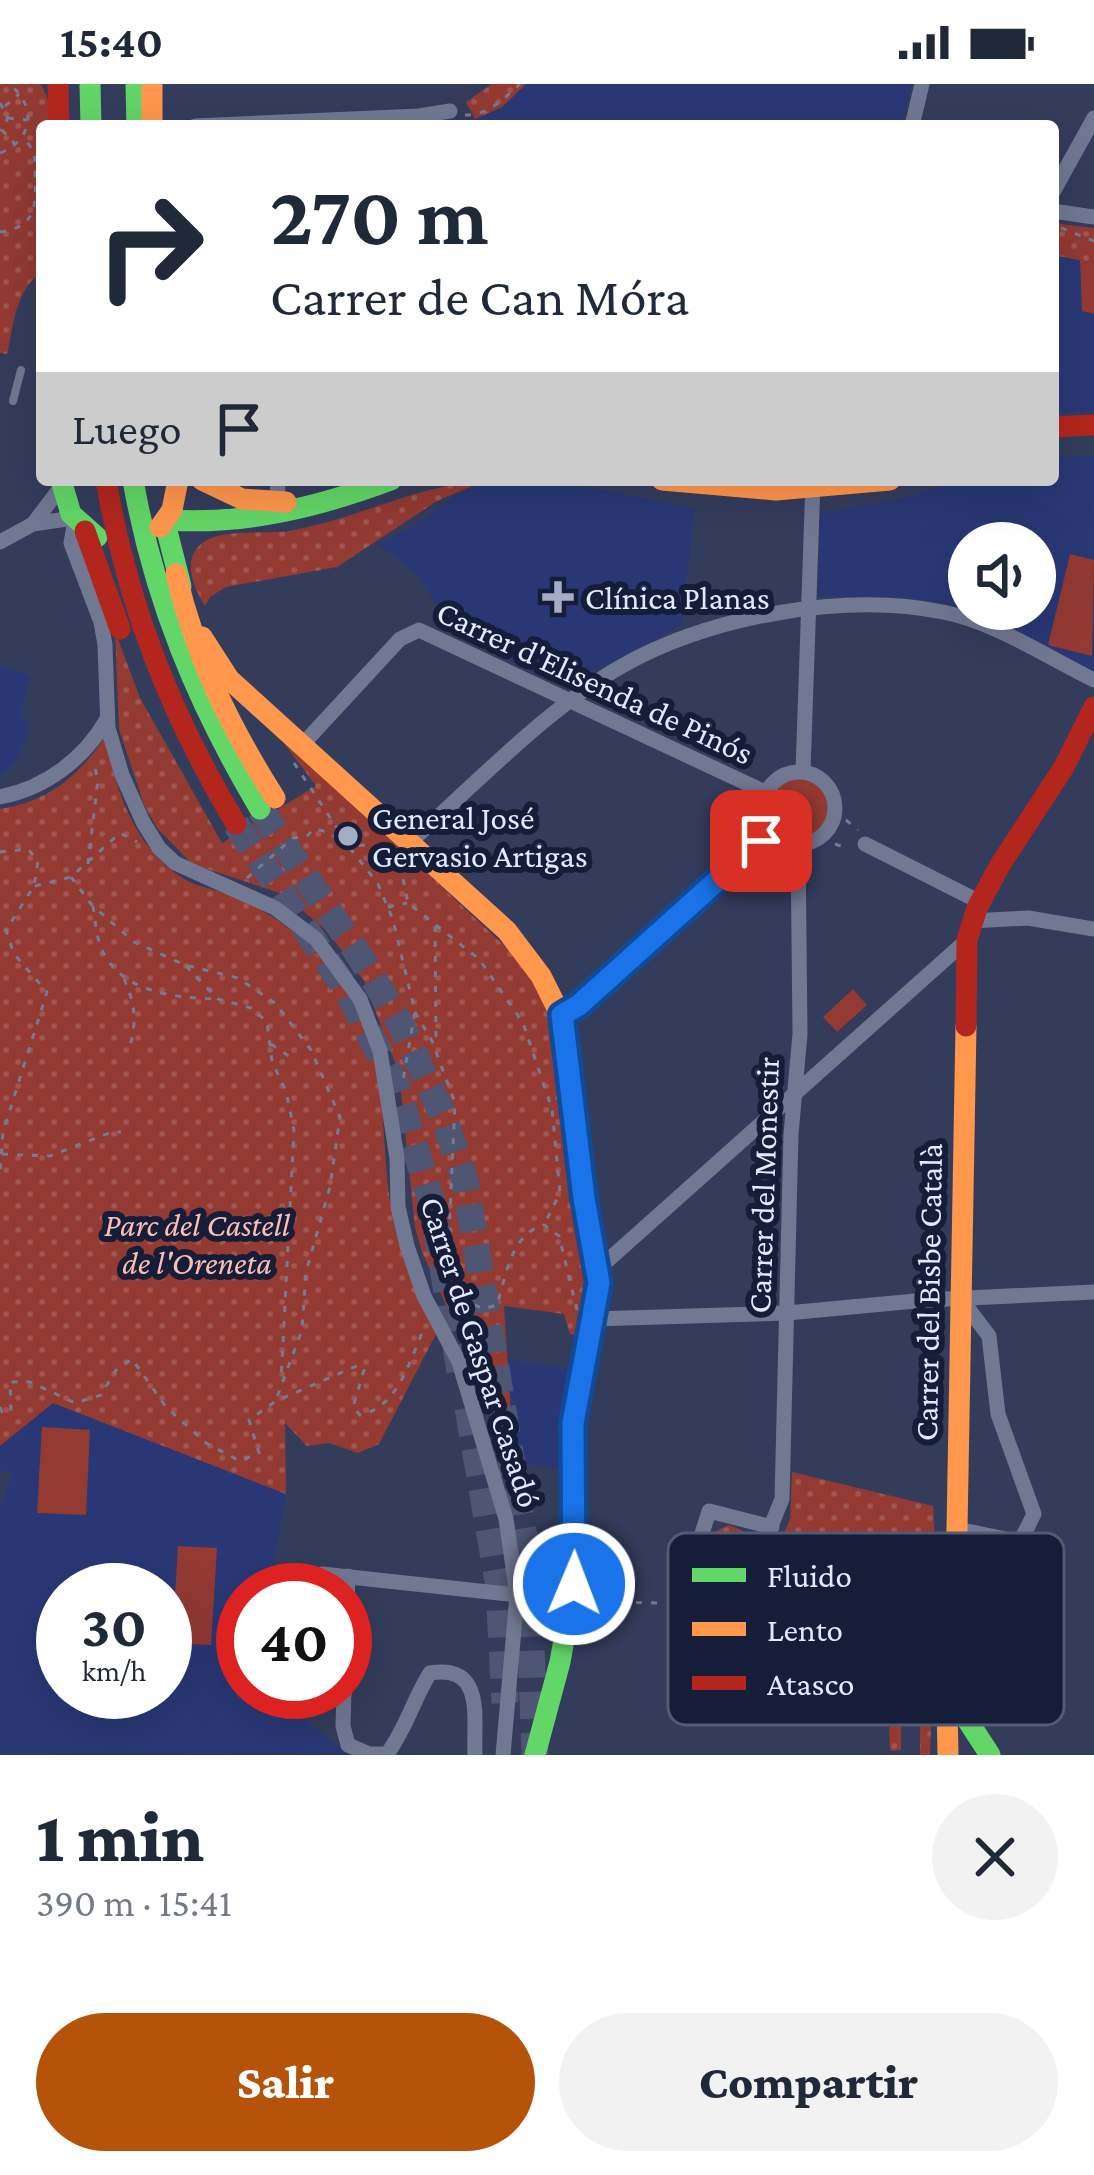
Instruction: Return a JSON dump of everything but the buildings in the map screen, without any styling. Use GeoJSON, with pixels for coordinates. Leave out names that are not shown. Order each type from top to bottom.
{"type":"FeatureCollection","features":[{"type":"Feature","properties":{"kind":"main road"},"geometry":{"type":"LineString","coordinates":[[74,84],[74,120]]}},
{"type":"Feature","properties":{"kind":"main road"},"geometry":{"type":"LineString","coordinates":[[90,84],[91,120]]}},
{"type":"Feature","properties":{"kind":"main road"},"geometry":{"type":"LineString","coordinates":[[118,84],[119,120]]}},
{"type":"Feature","properties":{"kind":"main road"},"geometry":{"type":"LineString","coordinates":[[136,84],[136,120]]}},
{"type":"Feature","properties":{"kind":"main road"},"geometry":{"type":"LineString","coordinates":[[152,84],[152,120]]}},
{"type":"Feature","properties":{"kind":"main road"},"geometry":{"type":"LineString","coordinates":[[1059,428],[1094,425]]}},
{"type":"Feature","properties":{"kind":"main road"},"geometry":{"type":"LineString","coordinates":[[1059,437],[1094,439]]}},
{"type":"Feature","properties":{"kind":"main road"},"geometry":{"type":"LineString","coordinates":[[62,486],[83,527],[154,715],[228,828],[143,640],[121,564],[107,486]]}},
{"type":"Feature","properties":{"kind":"main road"},"geometry":{"type":"LineString","coordinates":[[134,486],[145,558],[183,670],[215,736],[267,804],[206,676],[184,615],[175,564],[187,533],[211,521]]}},
{"type":"Feature","properties":{"kind":"main road"},"geometry":{"type":"LineString","coordinates":[[177,486],[176,501],[163,524],[204,640],[229,679],[296,751],[410,842],[521,947],[562,1015],[597,1270],[593,1319],[573,1423],[574,1584],[560,1662],[535,1755]]}},
{"type":"Feature","properties":{"kind":"main road"},"geometry":{"type":"LineString","coordinates":[[213,486],[235,498],[278,491],[335,498]]}},
{"type":"Feature","properties":{"kind":"main road"},"geometry":{"type":"LineString","coordinates":[[83,527],[124,541],[163,524],[290,513],[372,486]]}},
{"type":"Feature","properties":{"kind":"main road"},"geometry":{"type":"LineString","coordinates":[[706,486],[791,486]]}},
{"type":"Feature","properties":{"kind":"main road"},"geometry":{"type":"LineString","coordinates":[[972,921],[995,868],[1077,747],[1094,707]]}},
{"type":"Feature","properties":{"kind":"main road","name":"Carrer del Bisbe Català"},"geometry":{"type":"LineString","coordinates":[[958,1533],[972,921]]}},
{"type":"Feature","properties":{"kind":"main road"},"geometry":{"type":"LineString","coordinates":[[970,1725],[984,1754]]}},
{"type":"Feature","properties":{"kind":"main road"},"geometry":{"type":"LineString","coordinates":[[948,1743],[984,1754]]}},
{"type":"Feature","properties":{"kind":"street"},"geometry":{"type":"LineString","coordinates":[[913,120],[922,84]]}},
{"type":"Feature","properties":{"kind":"street"},"geometry":{"type":"LineString","coordinates":[[342,120],[457,113]]}},
{"type":"Feature","properties":{"kind":"street"},"geometry":{"type":"LineString","coordinates":[[1059,180],[1094,118]]}},
{"type":"Feature","properties":{"kind":"street"},"geometry":{"type":"LineString","coordinates":[[1059,212],[1094,217]]}},
{"type":"Feature","properties":{"kind":"street"},"geometry":{"type":"LineString","coordinates":[[0,542],[33,524],[59,486]]}},
{"type":"Feature","properties":{"kind":"street"},"geometry":{"type":"LineString","coordinates":[[802,771],[812,486]]}},
{"type":"Feature","properties":{"kind":"street"},"geometry":{"type":"LineString","coordinates":[[33,524],[83,527]]}},
{"type":"Feature","properties":{"kind":"street","name":"Carrer de Gaspar Casadó"},"geometry":{"type":"LineString","coordinates":[[83,527],[70,543],[106,645],[107,718],[122,775],[159,848],[194,874],[291,918],[316,939],[360,999],[380,1051],[389,1091],[398,1207],[418,1279],[459,1363],[525,1594],[503,1755]]}},
{"type":"Feature","properties":{"kind":"street"},"geometry":{"type":"LineString","coordinates":[[410,842],[571,700],[624,665],[739,621],[873,602],[948,613],[1094,680]]}},
{"type":"Feature","properties":{"kind":"street","name":"Carrer d'Elisenda de Pinós"},"geometry":{"type":"LineString","coordinates":[[296,751],[400,639],[414,630],[430,633],[765,792]]}},
{"type":"Feature","properties":{"kind":"street"},"geometry":{"type":"LineString","coordinates":[[0,797],[46,781],[85,749],[107,718]]}},
{"type":"Feature","properties":{"kind":"street"},"geometry":{"type":"LineString","coordinates":[[802,771],[828,785],[836,808],[825,833],[815,841],[798,844],[771,832],[763,817],[765,792],[784,774],[802,771]]}},
{"type":"Feature","properties":{"kind":"street"},"geometry":{"type":"LineString","coordinates":[[562,1015],[579,1005],[771,832]]}},
{"type":"Feature","properties":{"kind":"street","name":"Carrer del Monestir"},"geometry":{"type":"LineString","coordinates":[[769,1533],[782,1499],[794,1094],[800,1034],[798,844]]}},
{"type":"Feature","properties":{"kind":"street"},"geometry":{"type":"LineString","coordinates":[[865,844],[972,921],[1028,918],[1094,929]]}},
{"type":"Feature","properties":{"kind":"street"},"geometry":{"type":"LineString","coordinates":[[597,1270],[794,1094],[972,921]]}},
{"type":"Feature","properties":{"kind":"street"},"geometry":{"type":"LineString","coordinates":[[593,1319],[787,1313],[1094,1292]]}},
{"type":"Feature","properties":{"kind":"street"},"geometry":{"type":"LineString","coordinates":[[960,1299],[989,1336],[998,1414],[1034,1514],[1027,1533]]}},
{"type":"Feature","properties":{"kind":"street"},"geometry":{"type":"LineString","coordinates":[[702,1533],[709,1511],[772,1527]]}},
{"type":"Feature","properties":{"kind":"street"},"geometry":{"type":"LineString","coordinates":[[958,1529],[977,1533]]}},
{"type":"Feature","properties":{"kind":"street"},"geometry":{"type":"LineString","coordinates":[[372,1578],[525,1594]]}},
{"type":"Feature","properties":{"kind":"street"},"geometry":{"type":"LineString","coordinates":[[343,1719],[348,1745],[369,1754],[387,1754],[404,1732],[416,1694],[430,1673],[455,1673],[467,1682],[476,1701],[475,1755]]}},
{"type":"Feature","properties":{"kind":"lane"},"geometry":{"type":"LineString","coordinates":[[13,401],[22,370]]}},
{"type":"Feature","properties":{"kind":"path"},"geometry":{"type":"LineString","coordinates":[[0,153],[23,137],[28,120],[20,93],[10,84]]}},
{"type":"Feature","properties":{"kind":"path"},"geometry":{"type":"LineString","coordinates":[[457,113],[475,115],[502,101],[520,84]]}},
{"type":"Feature","properties":{"kind":"path"},"geometry":{"type":"LineString","coordinates":[[8,118],[2,105],[20,93]]}},
{"type":"Feature","properties":{"kind":"path"},"geometry":{"type":"LineString","coordinates":[[8,118],[28,120]]}},
{"type":"Feature","properties":{"kind":"path"},"geometry":{"type":"LineString","coordinates":[[8,118],[1,130],[16,145]]}},
{"type":"Feature","properties":{"kind":"path"},"geometry":{"type":"LineString","coordinates":[[23,137],[35,151],[36,176]]}},
{"type":"Feature","properties":{"kind":"path"},"geometry":{"type":"LineString","coordinates":[[0,220],[2,232],[22,226],[36,204]]}},
{"type":"Feature","properties":{"kind":"path"},"geometry":{"type":"LineString","coordinates":[[1059,229],[1094,241]]}},
{"type":"Feature","properties":{"kind":"path"},"geometry":{"type":"LineString","coordinates":[[85,749],[98,779],[88,866]]}},
{"type":"Feature","properties":{"kind":"path"},"geometry":{"type":"LineString","coordinates":[[0,1407],[2,1412],[10,1411],[10,1382],[30,1382],[75,1403],[101,1395],[116,1370],[132,1359],[166,1407],[206,1443],[240,1461],[259,1453],[249,1420],[276,1401],[359,1365],[364,1370],[353,1407],[360,1415],[393,1397],[433,1312],[446,1301],[455,1103],[436,1049],[415,1012],[378,884],[348,846],[296,751]]}},
{"type":"Feature","properties":{"kind":"path"},"geometry":{"type":"LineString","coordinates":[[835,844],[848,850],[860,827],[846,820]]}},
{"type":"Feature","properties":{"kind":"path"},"geometry":{"type":"LineString","coordinates":[[245,879],[293,838],[306,837],[314,829],[348,846],[367,845],[401,869],[409,903],[479,959],[523,1023],[552,1109],[560,1193],[544,1225]]}},
{"type":"Feature","properties":{"kind":"path"},"geometry":{"type":"LineString","coordinates":[[34,886],[71,877],[120,833],[144,850]]}},
{"type":"Feature","properties":{"kind":"path"},"geometry":{"type":"LineString","coordinates":[[0,852],[28,849],[38,861],[34,886],[6,930],[14,954],[47,992],[1,1132],[0,1173]]}},
{"type":"Feature","properties":{"kind":"path"},"geometry":{"type":"LineString","coordinates":[[71,877],[92,905],[134,942],[185,965],[238,978],[274,1003],[311,1050],[340,1117],[330,1187],[306,1272],[302,1330],[276,1401]]}},
{"type":"Feature","properties":{"kind":"path"},"geometry":{"type":"LineString","coordinates":[[388,908],[409,903]]}},
{"type":"Feature","properties":{"kind":"path"},"geometry":{"type":"LineString","coordinates":[[92,905],[100,948],[123,976],[134,1001],[136,1024],[130,1046]]}},
{"type":"Feature","properties":{"kind":"path"},"geometry":{"type":"LineString","coordinates":[[436,924],[436,1049]]}},
{"type":"Feature","properties":{"kind":"path"},"geometry":{"type":"LineString","coordinates":[[185,965],[218,998]]}},
{"type":"Feature","properties":{"kind":"path"},"geometry":{"type":"LineString","coordinates":[[123,976],[173,998],[218,998],[251,1008],[267,1022],[272,1062],[286,1090],[294,1130],[280,1388]]}},
{"type":"Feature","properties":{"kind":"path"},"geometry":{"type":"LineString","coordinates":[[402,1088],[415,1012]]}},
{"type":"Feature","properties":{"kind":"path"},"geometry":{"type":"LineString","coordinates":[[270,1042],[290,1057]]}},
{"type":"Feature","properties":{"kind":"path"},"geometry":{"type":"LineString","coordinates":[[1,1154],[50,1156],[121,1132]]}},
{"type":"Feature","properties":{"kind":"path"},"geometry":{"type":"LineString","coordinates":[[447,1290],[483,1309],[497,1305],[517,1244],[530,1229],[544,1225],[559,1236],[573,1306],[583,1317],[593,1319]]}},
{"type":"Feature","properties":{"kind":"path"},"geometry":{"type":"LineString","coordinates":[[525,1594],[560,1597]]}},
{"type":"Feature","properties":{"kind":"path"},"geometry":{"type":"LineString","coordinates":[[588,1601],[668,1604]]}},
{"type":"Feature","properties":{"kind":"shaded area"},"geometry":{"type":"Polygon","coordinates":[[[527,84],[912,84],[903,120],[475,120],[502,107],[527,84]]]}},
{"type":"Feature","properties":{"kind":"shaded area"},"geometry":{"type":"Polygon","coordinates":[[[1059,256],[1094,263],[1094,411],[1059,414],[1059,256]]]}},
{"type":"Feature","properties":{"kind":"shaded area"},"geometry":{"type":"Polygon","coordinates":[[[1059,456],[1094,456],[1093,671],[1011,630],[1056,630],[1056,522],[948,522],[948,605],[897,597],[818,596],[820,514],[943,486],[1059,486],[1059,456]]]}},
{"type":"Feature","properties":{"kind":"shaded area","name":"Clínica Planas"},"geometry":{"type":"Polygon","coordinates":[[[478,486],[582,486],[695,508],[681,626],[600,668],[540,676],[430,620],[443,616],[419,576],[377,544],[415,526],[456,495],[478,486]]]}},
{"type":"Feature","properties":{"kind":"shaded area"},"geometry":{"type":"Polygon","coordinates":[[[0,666],[30,675],[21,716],[30,722],[14,764],[0,777],[0,666]]]}},
{"type":"Feature","properties":{"kind":"shaded area"},"geometry":{"type":"Polygon","coordinates":[[[504,1358],[572,1369],[561,1420],[561,1468],[518,1463],[504,1358]]]}},
{"type":"Feature","properties":{"kind":"shaded area"},"geometry":{"type":"Polygon","coordinates":[[[53,1403],[286,1494],[274,1563],[216,1563],[216,1719],[303,1719],[348,1755],[0,1754],[0,1509],[13,1472],[0,1471],[0,1446],[53,1403]]]}},
{"type":"Feature","properties":{"kind":"green space"},"geometry":{"type":"Polygon","coordinates":[[[0,84],[41,84],[49,120],[36,120],[36,277],[21,298],[7,354],[0,353],[0,84]]]}},
{"type":"Feature","properties":{"kind":"green space"},"geometry":{"type":"Polygon","coordinates":[[[492,84],[526,84],[502,107],[475,119],[466,102],[492,84]]]}},
{"type":"Feature","properties":{"kind":"green space"},"geometry":{"type":"Polygon","coordinates":[[[1059,224],[1094,228],[1094,263],[1059,256],[1059,224]]]}},
{"type":"Feature","properties":{"kind":"green space"},"geometry":{"type":"Polygon","coordinates":[[[1080,260],[1094,263],[1094,314],[1082,311],[1080,260]]]}},
{"type":"Feature","properties":{"kind":"green space"},"geometry":{"type":"Polygon","coordinates":[[[472,486],[437,501],[337,567],[226,587],[205,606],[194,584],[194,553],[217,536],[289,531],[436,488],[472,486]]]}},
{"type":"Feature","properties":{"kind":"green space"},"geometry":{"type":"Polygon","coordinates":[[[1070,554],[1094,560],[1092,656],[1048,645],[1052,630],[1056,630],[1070,554]]]}},
{"type":"Feature","properties":{"kind":"green space"},"geometry":{"type":"Polygon","coordinates":[[[115,631],[140,698],[222,843],[316,786],[284,743],[287,741],[511,952],[547,1006],[561,1061],[586,1296],[579,1335],[570,1334],[564,1314],[504,1306],[514,1459],[508,1456],[422,1252],[415,1227],[399,1073],[364,981],[328,932],[283,894],[192,864],[157,828],[144,805],[119,729],[115,631]]]}},
{"type":"Feature","properties":{"kind":"green space","name":"Parc del Castell de l'Oreneta"},"geometry":{"type":"Polygon","coordinates":[[[105,737],[121,796],[151,850],[186,880],[260,909],[305,942],[343,986],[370,1042],[394,1224],[436,1334],[379,1444],[358,1453],[329,1443],[307,1446],[285,1423],[286,1494],[53,1403],[0,1446],[0,809],[33,800],[60,785],[105,737]]]}},
{"type":"Feature","properties":{"kind":"green space"},"geometry":{"type":"Polygon","coordinates":[[[800,778],[821,787],[830,808],[821,829],[800,838],[779,829],[770,808],[779,787],[800,778]]]}},
{"type":"Feature","properties":{"kind":"green space"},"geometry":{"type":"Polygon","coordinates":[[[853,989],[867,1005],[837,1032],[823,1017],[853,989]]]}},
{"type":"Feature","properties":{"kind":"green space"},"geometry":{"type":"Polygon","coordinates":[[[42,1427],[90,1430],[86,1515],[37,1513],[42,1427]]]}},
{"type":"Feature","properties":{"kind":"green space"},"geometry":{"type":"Polygon","coordinates":[[[792,1472],[933,1506],[935,1533],[784,1533],[790,1519],[792,1472]]]}},
{"type":"Feature","properties":{"kind":"green space"},"geometry":{"type":"Polygon","coordinates":[[[729,1525],[748,1533],[715,1533],[729,1525]]]}},
{"type":"Feature","properties":{"kind":"green space"},"geometry":{"type":"Polygon","coordinates":[[[178,1546],[217,1548],[211,1645],[192,1644],[192,1563],[177,1563],[178,1546]]]}},
{"type":"Feature","properties":{"kind":"green space"},"geometry":{"type":"Polygon","coordinates":[[[889,1725],[901,1725],[901,1750],[890,1751],[889,1725]]]}},
{"type":"Feature","properties":{"kind":"green space"},"geometry":{"type":"Polygon","coordinates":[[[920,1725],[931,1725],[930,1755],[920,1755],[920,1725]]]}},
{"type":"Feature","properties":{"kind":"tunnel"},"geometry":{"type":"LineString","coordinates":[[260,809],[400,1023],[444,1118],[465,1181],[528,1561],[535,1755]]}},
{"type":"Feature","properties":{"kind":"tunnel"},"geometry":{"type":"LineString","coordinates":[[236,824],[347,991],[397,1087],[433,1207],[460,1371]]}},
{"type":"Feature","properties":{"kind":"tunnel"},"geometry":{"type":"LineString","coordinates":[[468,1408],[499,1587],[505,1703]]}},
{"type":"Feature","properties":{"kind":"traffic: fast"},"geometry":{"type":"LineString","coordinates":[[90,84],[91,120]]}},
{"type":"Feature","properties":{"kind":"traffic: fast"},"geometry":{"type":"LineString","coordinates":[[136,84],[137,120]]}},
{"type":"Feature","properties":{"kind":"traffic: fast"},"geometry":{"type":"LineString","coordinates":[[63,486],[71,514],[97,537]]}},
{"type":"Feature","properties":{"kind":"traffic: fast"},"geometry":{"type":"LineString","coordinates":[[134,486],[153,567],[181,650],[217,731],[260,809]]}},
{"type":"Feature","properties":{"kind":"traffic: fast"},"geometry":{"type":"LineString","coordinates":[[168,520],[225,520],[281,512],[373,486]]}},
{"type":"Feature","properties":{"kind":"traffic: fast"},"geometry":{"type":"LineString","coordinates":[[165,523],[181,586]]}},
{"type":"Feature","properties":{"kind":"traffic: fast"},"geometry":{"type":"LineString","coordinates":[[535,1755],[560,1662],[574,1584],[573,1423],[599,1283],[577,1133]]}},
{"type":"Feature","properties":{"kind":"traffic: fast"},"geometry":{"type":"LineString","coordinates":[[971,1725],[990,1755]]}},
{"type":"Feature","properties":{"kind":"traffic: slow"},"geometry":{"type":"LineString","coordinates":[[152,84],[152,120]]}},
{"type":"Feature","properties":{"kind":"traffic: slow"},"geometry":{"type":"LineString","coordinates":[[160,527],[172,510],[177,486]]}},
{"type":"Feature","properties":{"kind":"traffic: slow"},"geometry":{"type":"LineString","coordinates":[[215,486],[242,499],[286,502]]}},
{"type":"Feature","properties":{"kind":"traffic: slow"},"geometry":{"type":"LineString","coordinates":[[730,486],[776,490],[822,486]]}},
{"type":"Feature","properties":{"kind":"traffic: slow"},"geometry":{"type":"LineString","coordinates":[[176,574],[216,690],[275,798]]}},
{"type":"Feature","properties":{"kind":"traffic: slow"},"geometry":{"type":"LineString","coordinates":[[202,637],[229,679],[507,931],[541,976],[566,1026],[577,1133]]}},
{"type":"Feature","properties":{"kind":"traffic: slow"},"geometry":{"type":"LineString","coordinates":[[957,1533],[966,1026]]}},
{"type":"Feature","properties":{"kind":"traffic: slow"},"geometry":{"type":"LineString","coordinates":[[947,1725],[948,1755]]}},
{"type":"Feature","properties":{"kind":"traffic: jam"},"geometry":{"type":"LineString","coordinates":[[58,84],[59,120]]}},
{"type":"Feature","properties":{"kind":"traffic: jam"},"geometry":{"type":"LineString","coordinates":[[1059,427],[1094,425]]}},
{"type":"Feature","properties":{"kind":"traffic: jam"},"geometry":{"type":"LineString","coordinates":[[107,486],[126,571],[155,658],[191,742],[236,824]]}},
{"type":"Feature","properties":{"kind":"traffic: jam"},"geometry":{"type":"LineString","coordinates":[[85,531],[120,629]]}},
{"type":"Feature","properties":{"kind":"traffic: jam"},"geometry":{"type":"LineString","coordinates":[[966,1026],[967,940],[977,908],[1064,767],[1094,707]]}},
{"type":"Feature","properties":{"kind":"place","name":"Clínica Planas"},"geometry":{"type":"Point","coordinates":[558,597]}},
{"type":"Feature","properties":{"kind":"place","name":"General José Gervasio Artigas"},"geometry":{"type":"Point","coordinates":[348,836]}},
{"type":"Feature","properties":{"kind":"route"},"geometry":{"type":"LineString","coordinates":[[574,1584],[573,1423],[599,1283],[562,1015],[579,1005],[761,841]]}}]}
